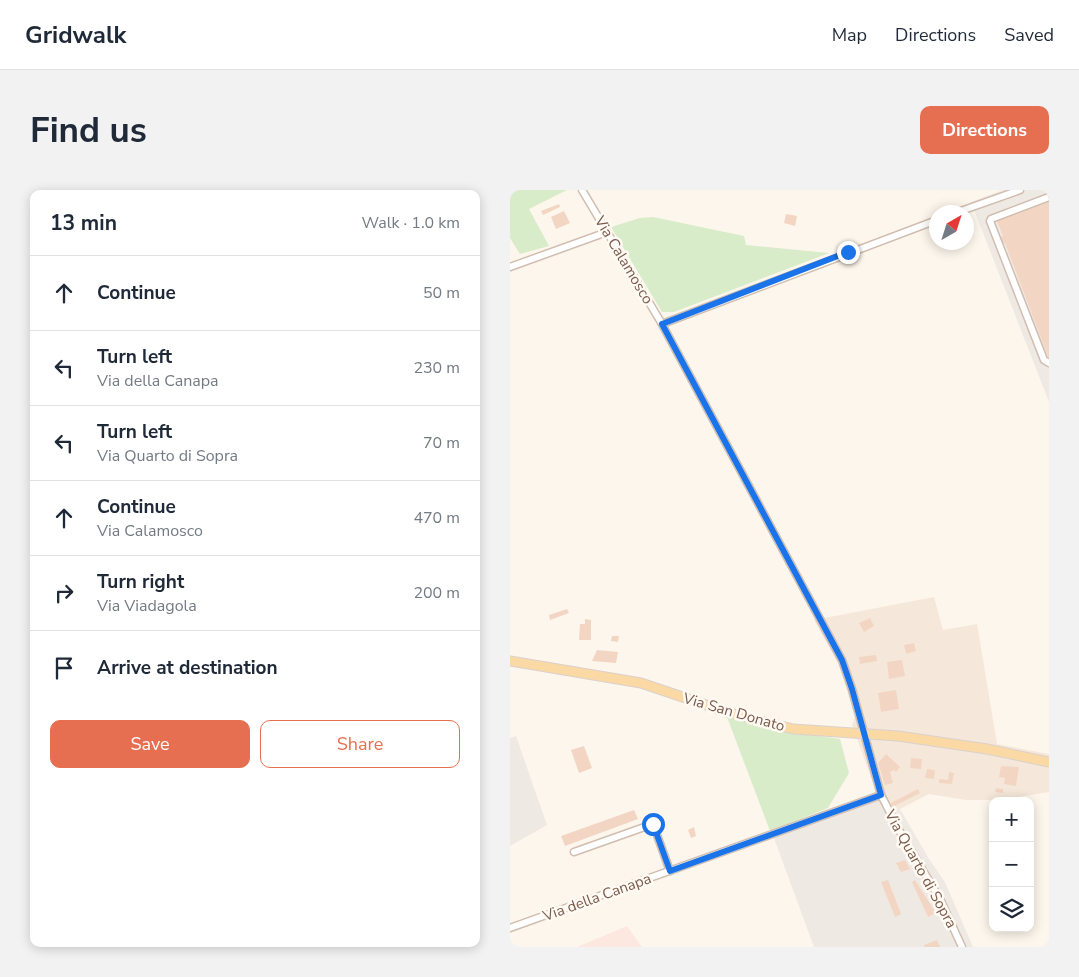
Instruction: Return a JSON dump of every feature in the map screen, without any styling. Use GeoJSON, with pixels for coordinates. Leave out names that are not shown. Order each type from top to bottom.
{"type":"FeatureCollection","features":[{"type":"Feature","properties":{"kind":"main road","name":"Via San Donato"},"geometry":{"type":"LineString","coordinates":[[510,661],[641,683],[730,713],[794,729],[864,733],[943,741],[1049,762]]}},
{"type":"Feature","properties":{"kind":"street","name":"Via Calamosco"},"geometry":{"type":"LineString","coordinates":[[582,190],[662,324],[842,660],[864,733]]}},
{"type":"Feature","properties":{"kind":"street"},"geometry":{"type":"LineString","coordinates":[[974,206],[1020,190]]}},
{"type":"Feature","properties":{"kind":"street"},"geometry":{"type":"LineString","coordinates":[[1049,197],[990,221],[1044,360],[1049,363]]}},
{"type":"Feature","properties":{"kind":"street"},"geometry":{"type":"LineString","coordinates":[[662,324],[929,223]]}},
{"type":"Feature","properties":{"kind":"street"},"geometry":{"type":"LineString","coordinates":[[510,267],[607,232]]}},
{"type":"Feature","properties":{"kind":"street","name":"Via Quarto di Sopra"},"geometry":{"type":"LineString","coordinates":[[864,733],[881,795],[940,901],[962,947]]}},
{"type":"Feature","properties":{"kind":"street","name":"Via della Canapa"},"geometry":{"type":"LineString","coordinates":[[510,928],[881,795]]}},
{"type":"Feature","properties":{"kind":"street"},"geometry":{"type":"LineString","coordinates":[[574,852],[653,824],[670,871]]}},
{"type":"Feature","properties":{"kind":"shaded area"},"geometry":{"type":"Polygon","coordinates":[[[1003,190],[1049,190],[1049,402],[974,210],[974,205],[971,202],[1003,190]]]}},
{"type":"Feature","properties":{"kind":"shaded area"},"geometry":{"type":"Polygon","coordinates":[[[934,597],[943,630],[977,624],[997,744],[1049,754],[1049,792],[1018,797],[989,797],[989,800],[966,800],[929,794],[900,809],[879,800],[852,725],[855,717],[839,665],[814,620],[934,597]]]}},
{"type":"Feature","properties":{"kind":"shaded area"},"geometry":{"type":"Polygon","coordinates":[[[516,736],[547,825],[510,846],[510,738],[516,736]]]}},
{"type":"Feature","properties":{"kind":"shaded area"},"geometry":{"type":"Polygon","coordinates":[[[879,800],[900,809],[929,859],[945,882],[973,947],[814,947],[774,838],[879,800]]]}},
{"type":"Feature","properties":{"kind":"shaded area"},"geometry":{"type":"Polygon","coordinates":[[[627,926],[642,947],[577,947],[627,926]]]}},
{"type":"Feature","properties":{"kind":"green space"},"geometry":{"type":"Polygon","coordinates":[[[510,190],[567,190],[529,209],[549,246],[520,254],[510,238],[510,190]]]}},
{"type":"Feature","properties":{"kind":"green space"},"geometry":{"type":"Polygon","coordinates":[[[653,217],[744,236],[746,245],[829,253],[674,312],[662,312],[611,227],[640,218],[653,217]]]}},
{"type":"Feature","properties":{"kind":"green space"},"geometry":{"type":"Polygon","coordinates":[[[727,717],[778,730],[840,739],[849,773],[828,808],[770,831],[727,717]]]}},
{"type":"Feature","properties":{"kind":"building"},"geometry":{"type":"Polygon","coordinates":[[[1049,201],[1049,359],[1005,243],[1000,245],[997,239],[1003,236],[997,221],[1049,201]]]}},
{"type":"Feature","properties":{"kind":"building"},"geometry":{"type":"Polygon","coordinates":[[[559,204],[560,207],[543,215],[541,211],[559,204]]]}},
{"type":"Feature","properties":{"kind":"building"},"geometry":{"type":"Polygon","coordinates":[[[564,211],[570,223],[556,229],[551,217],[564,211]]]}},
{"type":"Feature","properties":{"kind":"building"},"geometry":{"type":"Polygon","coordinates":[[[786,214],[797,216],[795,226],[784,223],[786,214]]]}},
{"type":"Feature","properties":{"kind":"building"},"geometry":{"type":"Polygon","coordinates":[[[567,609],[569,613],[550,620],[549,615],[567,609]]]}},
{"type":"Feature","properties":{"kind":"building"},"geometry":{"type":"Polygon","coordinates":[[[870,618],[874,626],[864,632],[859,623],[870,618]]]}},
{"type":"Feature","properties":{"kind":"building"},"geometry":{"type":"Polygon","coordinates":[[[585,619],[591,620],[591,640],[579,640],[580,624],[585,624],[585,619]]]}},
{"type":"Feature","properties":{"kind":"building"},"geometry":{"type":"Polygon","coordinates":[[[612,636],[619,636],[618,642],[611,641],[612,636]]]}},
{"type":"Feature","properties":{"kind":"building"},"geometry":{"type":"Polygon","coordinates":[[[914,643],[916,651],[906,654],[904,645],[914,643]]]}},
{"type":"Feature","properties":{"kind":"building"},"geometry":{"type":"Polygon","coordinates":[[[597,650],[618,652],[616,663],[592,661],[597,650]]]}},
{"type":"Feature","properties":{"kind":"building"},"geometry":{"type":"Polygon","coordinates":[[[876,655],[877,661],[860,664],[859,657],[876,655]]]}},
{"type":"Feature","properties":{"kind":"building"},"geometry":{"type":"Polygon","coordinates":[[[902,660],[905,676],[889,679],[887,662],[902,660]]]}},
{"type":"Feature","properties":{"kind":"building"},"geometry":{"type":"Polygon","coordinates":[[[896,690],[899,709],[881,712],[878,693],[896,690]]]}},
{"type":"Feature","properties":{"kind":"building"},"geometry":{"type":"Polygon","coordinates":[[[584,746],[592,768],[579,773],[571,750],[584,746]]]}},
{"type":"Feature","properties":{"kind":"building"},"geometry":{"type":"Polygon","coordinates":[[[886,754],[900,767],[896,772],[894,770],[890,772],[893,783],[885,785],[878,763],[886,754]]]}},
{"type":"Feature","properties":{"kind":"building"},"geometry":{"type":"Polygon","coordinates":[[[911,758],[922,759],[921,769],[910,768],[911,758]]]}},
{"type":"Feature","properties":{"kind":"building"},"geometry":{"type":"Polygon","coordinates":[[[1001,766],[1019,767],[1016,786],[1004,784],[1005,778],[999,777],[1001,766]]]}},
{"type":"Feature","properties":{"kind":"building"},"geometry":{"type":"Polygon","coordinates":[[[927,769],[935,770],[934,779],[925,778],[927,769]]]}},
{"type":"Feature","properties":{"kind":"building"},"geometry":{"type":"Polygon","coordinates":[[[949,772],[954,773],[952,784],[939,783],[939,779],[948,780],[949,772]]]}},
{"type":"Feature","properties":{"kind":"building"},"geometry":{"type":"Polygon","coordinates":[[[996,788],[1003,789],[1003,793],[995,792],[996,788]]]}},
{"type":"Feature","properties":{"kind":"building"},"geometry":{"type":"Polygon","coordinates":[[[918,789],[920,793],[892,807],[891,803],[918,789]]]}},
{"type":"Feature","properties":{"kind":"building"},"geometry":{"type":"Polygon","coordinates":[[[634,810],[638,819],[565,846],[561,836],[634,810]]]}},
{"type":"Feature","properties":{"kind":"building"},"geometry":{"type":"Polygon","coordinates":[[[694,827],[696,836],[691,838],[688,830],[694,827]]]}},
{"type":"Feature","properties":{"kind":"building"},"geometry":{"type":"Polygon","coordinates":[[[905,860],[910,869],[901,872],[896,863],[905,860]]]}},
{"type":"Feature","properties":{"kind":"building"},"geometry":{"type":"Polygon","coordinates":[[[888,880],[901,914],[895,917],[881,882],[888,880]]]}},
{"type":"Feature","properties":{"kind":"building"},"geometry":{"type":"Polygon","coordinates":[[[915,880],[936,913],[928,917],[912,882],[915,880]]]}},
{"type":"Feature","properties":{"kind":"building"},"geometry":{"type":"Polygon","coordinates":[[[937,940],[940,947],[924,947],[924,945],[937,940]]]}},
{"type":"Feature","properties":{"kind":"route"},"geometry":{"type":"LineString","coordinates":[[653,824],[670,871],[881,795],[852,689],[842,660],[662,324],[848,252]]}}]}
